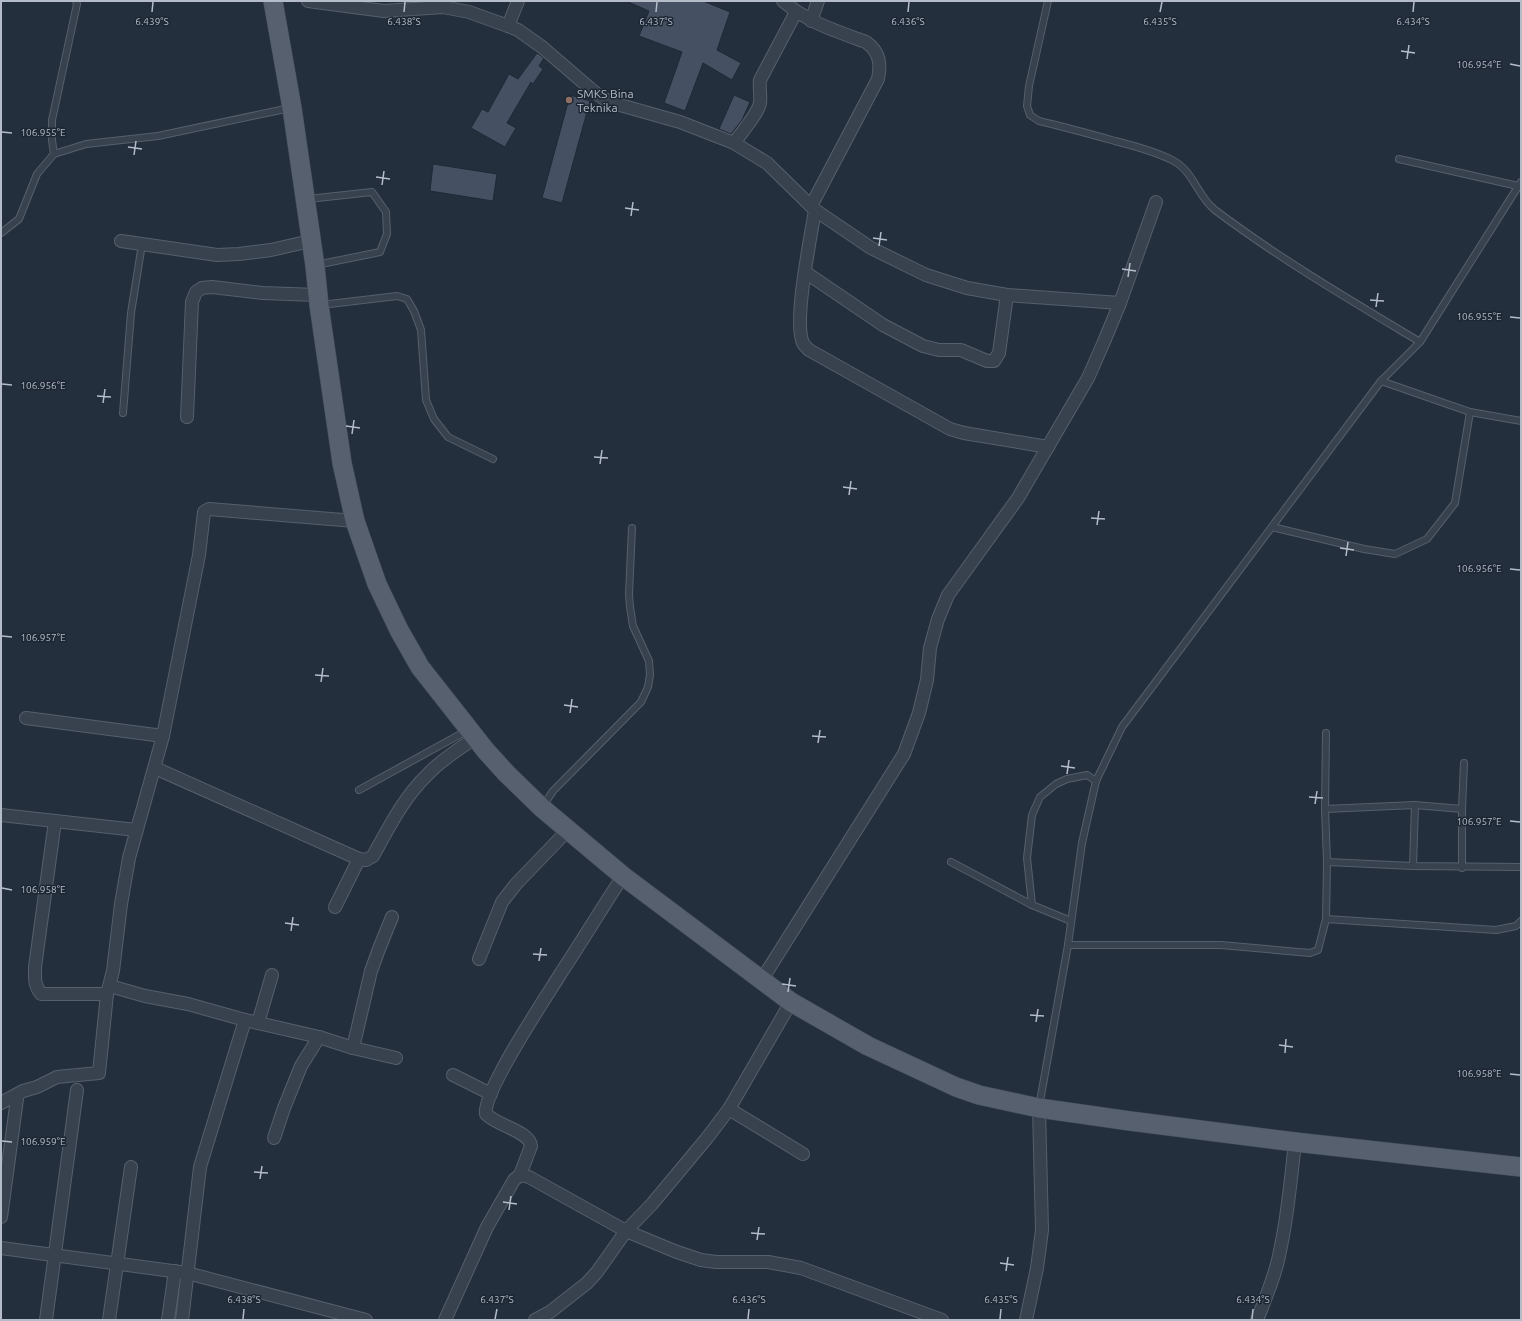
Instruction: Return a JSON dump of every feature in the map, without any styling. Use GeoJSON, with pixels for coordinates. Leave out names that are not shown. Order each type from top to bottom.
{"type":"FeatureCollection","features":[{"type":"Feature","properties":{"kind":"main road"},"geometry":{"type":"LineString","coordinates":[[273,1],[292,108],[306,200],[318,300],[342,463],[355,520],[377,584],[399,630],[420,667],[471,734],[506,773],[542,808],[623,876],[791,1002],[851,1037],[935,1078],[979,1095],[1039,1108],[1295,1142],[1521,1167]]}},
{"type":"Feature","properties":{"kind":"street"},"geometry":{"type":"LineString","coordinates":[[308,1],[384,11],[444,4],[508,26],[518,30],[542,47],[604,99],[680,122],[734,143],[767,163],[813,208],[871,248],[926,275],[967,288],[1007,295],[1120,303]]}},
{"type":"Feature","properties":{"kind":"street"},"geometry":{"type":"LineString","coordinates":[[508,26],[518,1]]}},
{"type":"Feature","properties":{"kind":"street"},"geometry":{"type":"LineString","coordinates":[[783,1],[796,12],[811,21],[866,42],[873,47],[881,67],[878,79],[813,208],[800,318],[802,342],[809,350],[950,429],[964,433],[1048,447]]}},
{"type":"Feature","properties":{"kind":"street"},"geometry":{"type":"LineString","coordinates":[[811,21],[818,1]]}},
{"type":"Feature","properties":{"kind":"street"},"geometry":{"type":"LineString","coordinates":[[734,143],[760,103],[758,88],[760,80],[796,12]]}},
{"type":"Feature","properties":{"kind":"street"},"geometry":{"type":"LineString","coordinates":[[762,981],[904,754],[920,713],[927,680],[930,648],[938,619],[948,595],[1018,498],[1088,378],[1120,303],[1156,202]]}},
{"type":"Feature","properties":{"kind":"street"},"geometry":{"type":"LineString","coordinates":[[121,241],[217,255],[271,250],[310,241]]}},
{"type":"Feature","properties":{"kind":"street"},"geometry":{"type":"LineString","coordinates":[[805,272],[883,325],[923,346],[939,350],[961,350],[987,361],[994,361],[999,353],[1007,295]]}},
{"type":"Feature","properties":{"kind":"street"},"geometry":{"type":"LineString","coordinates":[[187,417],[192,302],[196,292],[202,288],[212,287],[318,300]]}},
{"type":"Feature","properties":{"kind":"street"},"geometry":{"type":"LineString","coordinates":[[1,1103],[23,1091],[37,1088],[57,1077],[99,1073],[108,990],[113,971],[121,904],[129,858],[163,736],[199,555],[204,512],[209,509],[355,520]]}},
{"type":"Feature","properties":{"kind":"street"},"geometry":{"type":"LineString","coordinates":[[26,718],[163,736]]}},
{"type":"Feature","properties":{"kind":"street"},"geometry":{"type":"LineString","coordinates":[[155,768],[359,859],[366,860],[373,856],[402,806],[414,789],[471,734]]}},
{"type":"Feature","properties":{"kind":"street"},"geometry":{"type":"LineString","coordinates":[[1,815],[136,830]]}},
{"type":"Feature","properties":{"kind":"street"},"geometry":{"type":"LineString","coordinates":[[56,821],[39,933],[34,981],[42,994],[108,990],[145,996],[188,1004],[396,1058]]}},
{"type":"Feature","properties":{"kind":"street"},"geometry":{"type":"LineString","coordinates":[[479,959],[502,902],[516,884],[568,830]]}},
{"type":"Feature","properties":{"kind":"street"},"geometry":{"type":"LineString","coordinates":[[335,907],[359,859]]}},
{"type":"Feature","properties":{"kind":"street"},"geometry":{"type":"LineString","coordinates":[[445,1320],[487,1227],[514,1180],[520,1174],[531,1146],[531,1142],[527,1137],[498,1123],[486,1114],[486,1107],[491,1094],[518,1040],[623,876]]}},
{"type":"Feature","properties":{"kind":"street"},"geometry":{"type":"LineString","coordinates":[[353,1048],[371,971],[378,948],[392,917]]}},
{"type":"Feature","properties":{"kind":"street"},"geometry":{"type":"LineString","coordinates":[[258,1023],[272,975]]}},
{"type":"Feature","properties":{"kind":"street"},"geometry":{"type":"LineString","coordinates":[[539,1320],[587,1283],[597,1272],[626,1231],[680,1170],[729,1109],[791,1002]]}},
{"type":"Feature","properties":{"kind":"street"},"geometry":{"type":"LineString","coordinates":[[182,1320],[200,1167],[245,1020]]}},
{"type":"Feature","properties":{"kind":"street"},"geometry":{"type":"LineString","coordinates":[[274,1138],[284,1108],[299,1072],[319,1037]]}},
{"type":"Feature","properties":{"kind":"street"},"geometry":{"type":"LineString","coordinates":[[453,1075],[491,1094]]}},
{"type":"Feature","properties":{"kind":"street"},"geometry":{"type":"LineString","coordinates":[[46,1320],[77,1090]]}},
{"type":"Feature","properties":{"kind":"street"},"geometry":{"type":"LineString","coordinates":[[1,1217],[18,1099]]}},
{"type":"Feature","properties":{"kind":"street"},"geometry":{"type":"LineString","coordinates":[[1026,1320],[1038,1268],[1042,1230],[1039,1108]]}},
{"type":"Feature","properties":{"kind":"street"},"geometry":{"type":"LineString","coordinates":[[729,1109],[802,1154]]}},
{"type":"Feature","properties":{"kind":"street"},"geometry":{"type":"LineString","coordinates":[[1257,1320],[1276,1270],[1287,1208],[1295,1142]]}},
{"type":"Feature","properties":{"kind":"street"},"geometry":{"type":"LineString","coordinates":[[109,1320],[131,1167]]}},
{"type":"Feature","properties":{"kind":"street"},"geometry":{"type":"LineString","coordinates":[[520,1174],[529,1177],[626,1231],[677,1252],[701,1260],[742,1263],[768,1262],[801,1268],[942,1320]]}},
{"type":"Feature","properties":{"kind":"street"},"geometry":{"type":"LineString","coordinates":[[1,1248],[187,1273],[366,1320]]}},
{"type":"Feature","properties":{"kind":"street"},"geometry":{"type":"LineString","coordinates":[[168,1320],[175,1271]]}},
{"type":"Feature","properties":{"kind":"lane"},"geometry":{"type":"LineString","coordinates":[[54,154],[52,120],[76,1]]}},
{"type":"Feature","properties":{"kind":"lane"},"geometry":{"type":"LineString","coordinates":[[1048,1],[1029,86],[1027,106],[1030,115],[1039,121],[1151,151],[1173,160],[1184,167],[1193,179],[1208,205],[1253,239],[1314,279],[1420,342]]}},
{"type":"Feature","properties":{"kind":"lane"},"geometry":{"type":"LineString","coordinates":[[1,233],[19,219],[37,174],[54,154],[86,144],[158,136],[292,108]]}},
{"type":"Feature","properties":{"kind":"lane"},"geometry":{"type":"LineString","coordinates":[[1039,1108],[1072,921],[1082,843],[1096,781],[1122,727],[1381,381],[1420,342],[1519,184],[1399,159]]}},
{"type":"Feature","properties":{"kind":"lane"},"geometry":{"type":"LineString","coordinates":[[306,200],[372,192],[386,212],[386,234],[380,252],[315,266]]}},
{"type":"Feature","properties":{"kind":"lane"},"geometry":{"type":"LineString","coordinates":[[123,413],[131,313],[142,244]]}},
{"type":"Feature","properties":{"kind":"lane"},"geometry":{"type":"LineString","coordinates":[[318,300],[397,296],[407,299],[414,310],[421,330],[426,400],[434,419],[448,437],[493,459]]}},
{"type":"Feature","properties":{"kind":"lane"},"geometry":{"type":"LineString","coordinates":[[1381,381],[1470,412],[1521,421]]}},
{"type":"Feature","properties":{"kind":"lane"},"geometry":{"type":"LineString","coordinates":[[1272,527],[1364,549],[1395,554],[1427,539],[1455,503],[1470,412]]}},
{"type":"Feature","properties":{"kind":"lane"},"geometry":{"type":"LineString","coordinates":[[542,808],[554,791],[636,708],[648,688],[650,675],[649,661],[633,626],[630,607],[629,594],[632,528]]}},
{"type":"Feature","properties":{"kind":"lane"},"geometry":{"type":"LineString","coordinates":[[1068,945],[1221,945],[1310,953],[1318,950],[1326,919],[1326,732]]}},
{"type":"Feature","properties":{"kind":"lane"},"geometry":{"type":"LineString","coordinates":[[359,790],[471,734]]}},
{"type":"Feature","properties":{"kind":"lane"},"geometry":{"type":"LineString","coordinates":[[1462,868],[1464,763]]}},
{"type":"Feature","properties":{"kind":"lane"},"geometry":{"type":"LineString","coordinates":[[1032,905],[1027,858],[1032,815],[1040,797],[1056,784],[1067,779],[1087,775],[1096,781]]}},
{"type":"Feature","properties":{"kind":"lane"},"geometry":{"type":"LineString","coordinates":[[1325,809],[1415,805],[1462,809]]}},
{"type":"Feature","properties":{"kind":"lane"},"geometry":{"type":"LineString","coordinates":[[1413,866],[1415,805]]}},
{"type":"Feature","properties":{"kind":"lane"},"geometry":{"type":"LineString","coordinates":[[951,862],[1032,905],[1072,921]]}},
{"type":"Feature","properties":{"kind":"lane"},"geometry":{"type":"LineString","coordinates":[[1327,862],[1462,868],[1521,867]]}},
{"type":"Feature","properties":{"kind":"lane"},"geometry":{"type":"LineString","coordinates":[[1326,919],[1496,930],[1516,926],[1521,920]]}},
{"type":"Feature","properties":{"kind":"building"},"geometry":{"type":"Polygon","coordinates":[[[626,1],[703,1],[730,12],[717,50],[741,63],[732,80],[703,63],[685,111],[664,103],[682,52],[639,36],[649,11],[626,1]]]}},
{"type":"Feature","properties":{"kind":"building"},"geometry":{"type":"Polygon","coordinates":[[[537,53],[544,58],[539,66],[543,69],[533,84],[531,82],[507,123],[516,128],[505,147],[471,128],[482,109],[488,112],[509,74],[518,79],[537,53]]]}},
{"type":"Feature","properties":{"kind":"building"},"geometry":{"type":"Polygon","coordinates":[[[570,95],[590,101],[562,203],[542,198],[570,95]]]}},
{"type":"Feature","properties":{"kind":"building"},"geometry":{"type":"Polygon","coordinates":[[[734,95],[750,102],[742,120],[731,134],[719,129],[734,95]]]}},
{"type":"Feature","properties":{"kind":"building"},"geometry":{"type":"Polygon","coordinates":[[[433,164],[497,174],[493,201],[430,191],[433,164]]]}},
{"type":"Feature","properties":{"kind":"place","name":"SMKS Bina Teknika"},"geometry":{"type":"Point","coordinates":[569,100]}}]}
